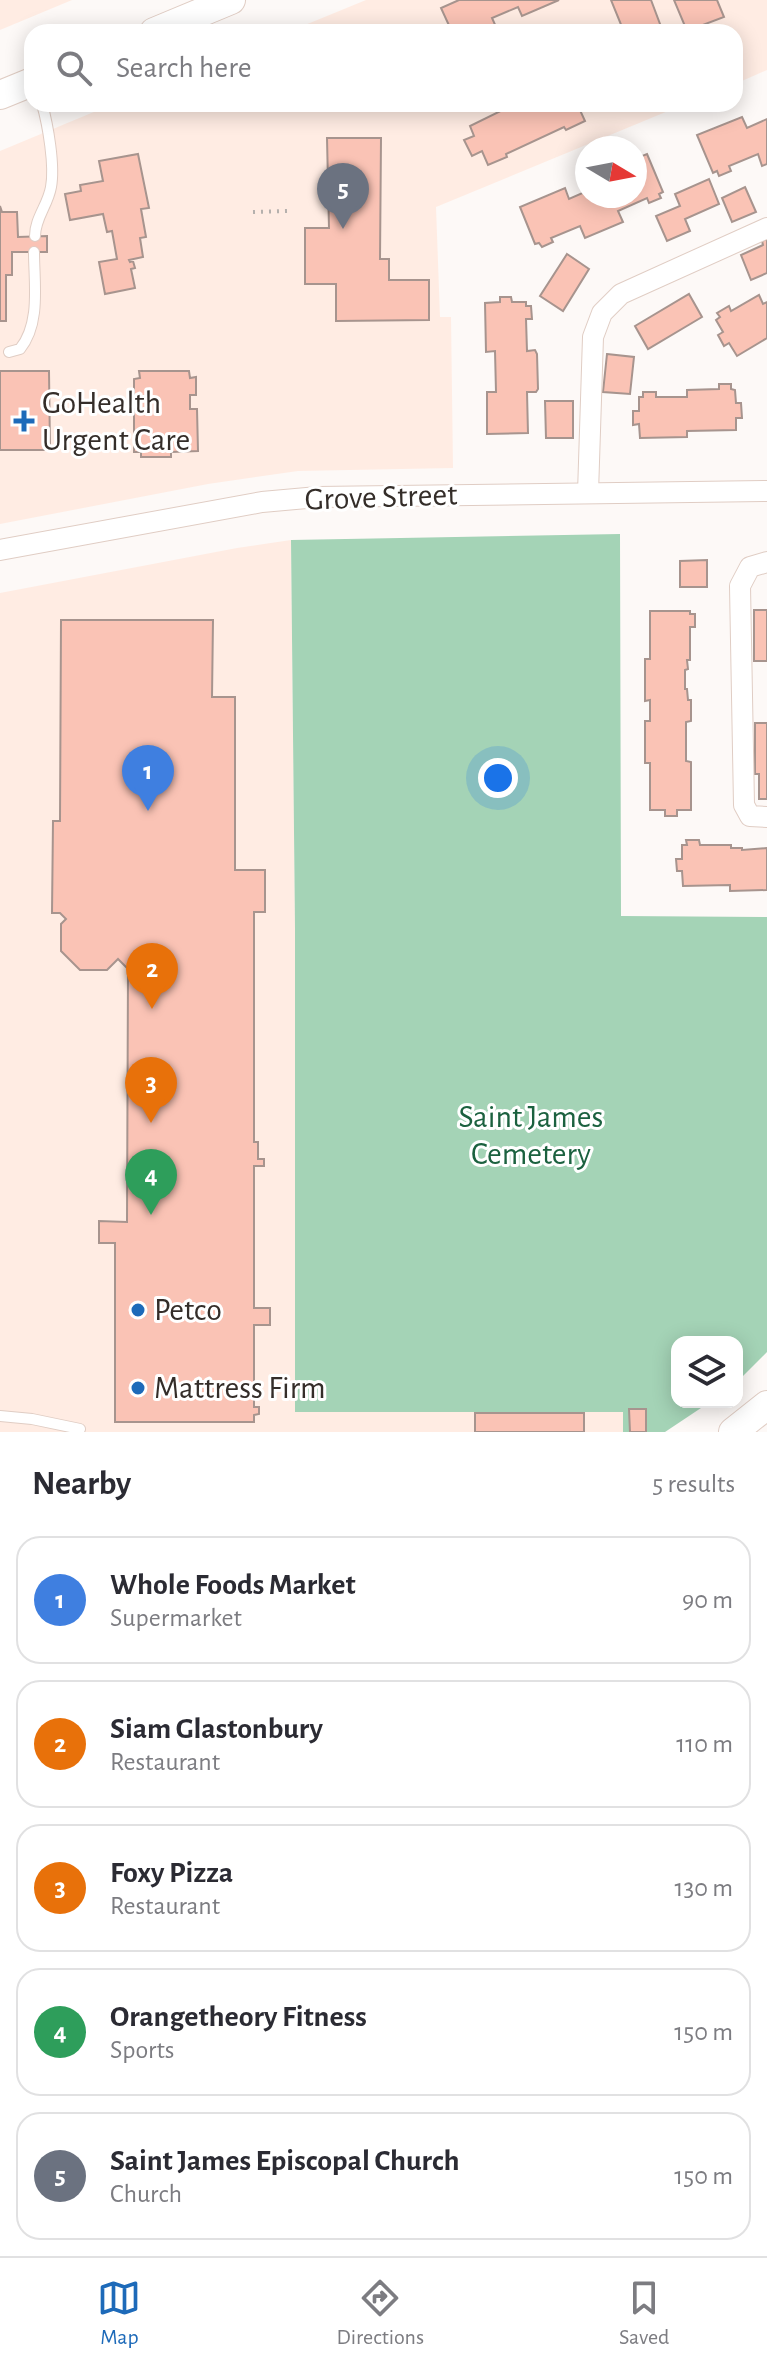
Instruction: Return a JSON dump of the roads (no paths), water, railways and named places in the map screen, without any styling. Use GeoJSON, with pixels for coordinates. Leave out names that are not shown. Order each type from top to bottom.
{"type":"FeatureCollection","features":[{"type":"Feature","properties":{"kind":"main road"},"geometry":{"type":"LineString","coordinates":[[173,24],[231,0]]}},
{"type":"Feature","properties":{"kind":"main road"},"geometry":{"type":"LineString","coordinates":[[0,95],[24,85]]}},
{"type":"Feature","properties":{"kind":"main road"},"geometry":{"type":"LineString","coordinates":[[733,1432],[767,1405]]}},
{"type":"Feature","properties":{"kind":"street"},"geometry":{"type":"LineString","coordinates":[[588,493],[593,337],[602,313],[621,294],[767,228]]}},
{"type":"Feature","properties":{"kind":"street","name":"Grove Street"},"geometry":{"type":"LineString","coordinates":[[0,550],[262,502],[318,497],[767,491]]}},
{"type":"Feature","properties":{"kind":"street"},"geometry":{"type":"LineString","coordinates":[[767,562],[750,567],[740,586],[744,805],[750,816],[767,817]]}},
{"type":"Feature","properties":{"kind":"lane"},"geometry":{"type":"LineString","coordinates":[[35,236],[52,178],[44,112]]}},
{"type":"Feature","properties":{"kind":"lane"},"geometry":{"type":"LineString","coordinates":[[9,352],[20,349],[30,333],[34,252]]}},
{"type":"Feature","properties":{"kind":"lane"},"geometry":{"type":"LineString","coordinates":[[0,1416],[80,1429]]}},
{"type":"Feature","properties":{"kind":"place","name":"Saint James Episcopal Church"},"geometry":{"type":"Point","coordinates":[343,229]}},
{"type":"Feature","properties":{"kind":"place","name":"GoHealth Urgent Care"},"geometry":{"type":"Point","coordinates":[24,421]}},
{"type":"Feature","properties":{"kind":"place","name":"Whole Foods Market"},"geometry":{"type":"Point","coordinates":[148,811]}},
{"type":"Feature","properties":{"kind":"place","name":"Siam Glastonbury"},"geometry":{"type":"Point","coordinates":[152,1009]}},
{"type":"Feature","properties":{"kind":"place","name":"Foxy Pizza"},"geometry":{"type":"Point","coordinates":[151,1123]}},
{"type":"Feature","properties":{"kind":"place","name":"Orangetheory Fitness"},"geometry":{"type":"Point","coordinates":[151,1215]}},
{"type":"Feature","properties":{"kind":"place","name":"Petco"},"geometry":{"type":"Point","coordinates":[138,1310]}},
{"type":"Feature","properties":{"kind":"place","name":"Mattress Firm"},"geometry":{"type":"Point","coordinates":[138,1388]}},
{"type":"Feature","properties":{"kind":"park label","name":"Saint James Cemetery"},"geometry":{"type":"Point","coordinates":[531,1136]}}]}
